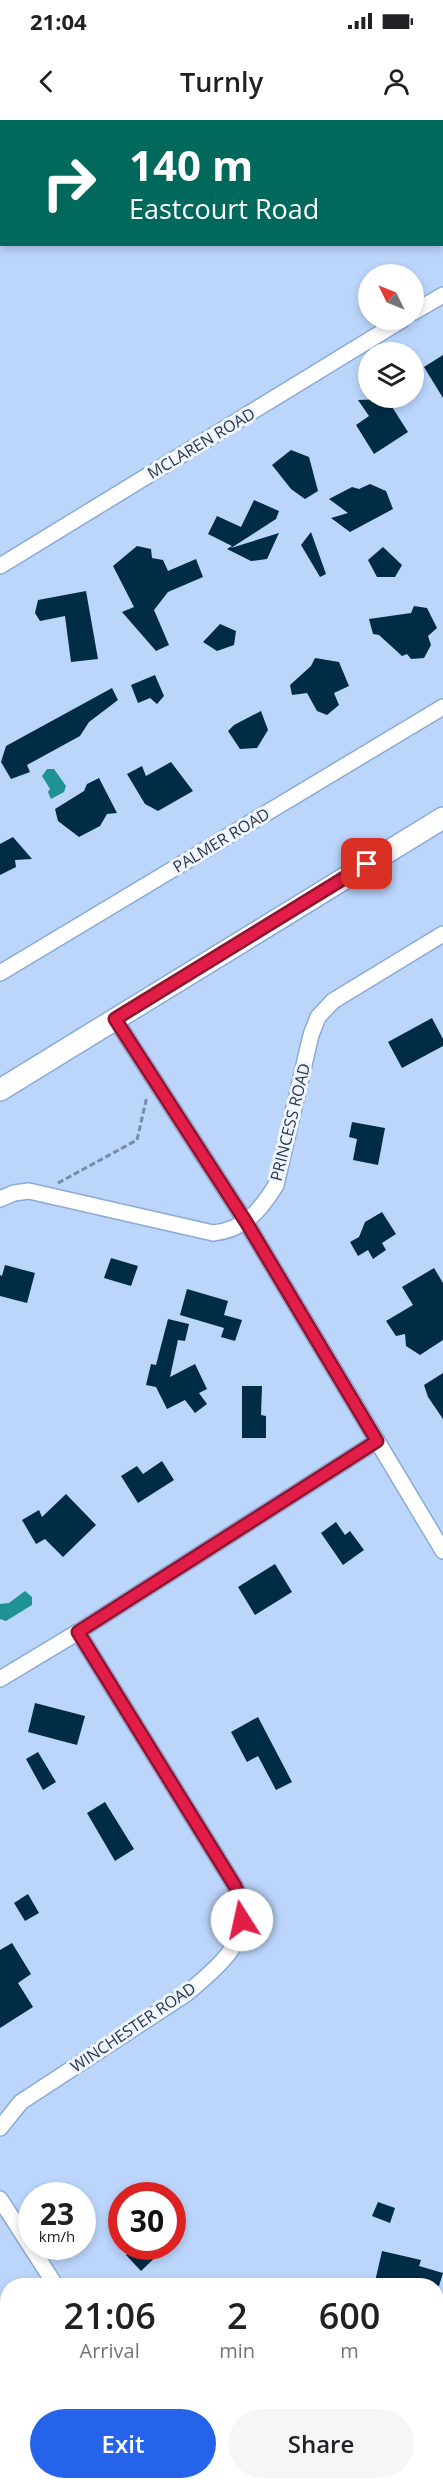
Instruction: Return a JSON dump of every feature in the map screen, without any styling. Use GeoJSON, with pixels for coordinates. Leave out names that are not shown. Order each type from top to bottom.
{"type":"FeatureCollection","features":[{"type":"Feature","properties":{"kind":"main road"},"geometry":{"type":"LineString","coordinates":[[0,1090],[443,818]]}},
{"type":"Feature","properties":{"kind":"street"},"geometry":{"type":"LineString","coordinates":[[424,306],[443,295]]}},
{"type":"Feature","properties":{"kind":"street","name":"MCLAREN ROAD"},"geometry":{"type":"LineString","coordinates":[[0,566],[386,330]]}},
{"type":"Feature","properties":{"kind":"street","name":"PALMER ROAD"},"geometry":{"type":"LineString","coordinates":[[0,973],[443,707]]}},
{"type":"Feature","properties":{"kind":"street","name":"PRINCESS ROAD"},"geometry":{"type":"LineString","coordinates":[[0,1199],[14,1193],[29,1191],[213,1233],[228,1231],[246,1222],[263,1206],[276,1185],[311,1035],[318,1017],[333,1002],[443,934]]}},
{"type":"Feature","properties":{"kind":"street"},"geometry":{"type":"LineString","coordinates":[[115,1019],[246,1222],[443,1551]]}},
{"type":"Feature","properties":{"kind":"street"},"geometry":{"type":"LineString","coordinates":[[0,1679],[78,1632],[377,1441]]}},
{"type":"Feature","properties":{"kind":"street","name":"WINCHESTER ROAD"},"geometry":{"type":"LineString","coordinates":[[0,2128],[21,2102],[186,1994],[229,1954],[240,1934],[244,1906],[235,1886],[78,1632]]}},
{"type":"Feature","properties":{"kind":"street"},"geometry":{"type":"LineString","coordinates":[[0,2199],[51,2278]]}},
{"type":"Feature","properties":{"kind":"path"},"geometry":{"type":"LineString","coordinates":[[38,1193],[136,1140],[145,1110],[150,1074]]}},
{"type":"Feature","properties":{"kind":"shaded area"},"geometry":{"type":"Polygon","coordinates":[[[47,769],[54,769],[66,786],[64,792],[51,799],[48,792],[50,789],[42,776],[47,769]]]}},
{"type":"Feature","properties":{"kind":"shaded area"},"geometry":{"type":"Polygon","coordinates":[[[25,1591],[32,1597],[32,1605],[6,1621],[0,1619],[0,1604],[9,1603],[25,1591]]]}},
{"type":"Feature","properties":{"kind":"building"},"geometry":{"type":"Polygon","coordinates":[[[443,355],[443,398],[424,367],[443,355]]]}},
{"type":"Feature","properties":{"kind":"building"},"geometry":{"type":"Polygon","coordinates":[[[364,408],[393,408],[408,432],[374,454],[356,425],[369,416],[364,408]]]}},
{"type":"Feature","properties":{"kind":"building"},"geometry":{"type":"Polygon","coordinates":[[[291,450],[309,457],[318,491],[305,499],[291,489],[272,465],[291,450]]]}},
{"type":"Feature","properties":{"kind":"building"},"geometry":{"type":"Polygon","coordinates":[[[370,484],[386,491],[393,509],[350,532],[331,518],[348,513],[329,499],[352,487],[359,489],[370,484]]]}},
{"type":"Feature","properties":{"kind":"building"},"geometry":{"type":"Polygon","coordinates":[[[254,500],[279,511],[276,519],[231,548],[279,533],[267,559],[251,561],[227,549],[232,546],[208,534],[217,516],[241,527],[254,500]]]}},
{"type":"Feature","properties":{"kind":"building"},"geometry":{"type":"Polygon","coordinates":[[[311,532],[326,574],[320,577],[301,545],[311,532]]]}},
{"type":"Feature","properties":{"kind":"building"},"geometry":{"type":"Polygon","coordinates":[[[137,546],[151,549],[152,558],[163,560],[168,571],[196,559],[203,577],[168,592],[154,610],[169,645],[156,651],[122,612],[134,607],[113,566],[137,546]]]}},
{"type":"Feature","properties":{"kind":"building"},"geometry":{"type":"Polygon","coordinates":[[[383,547],[402,565],[395,577],[377,577],[368,560],[383,547]]]}},
{"type":"Feature","properties":{"kind":"building"},"geometry":{"type":"Polygon","coordinates":[[[86,591],[98,659],[71,662],[65,616],[40,621],[35,613],[38,600],[86,591]]]}},
{"type":"Feature","properties":{"kind":"building"},"geometry":{"type":"Polygon","coordinates":[[[414,606],[427,608],[437,628],[428,636],[431,645],[424,658],[411,659],[407,654],[402,656],[379,635],[373,634],[369,619],[411,613],[414,606]]]}},
{"type":"Feature","properties":{"kind":"building"},"geometry":{"type":"Polygon","coordinates":[[[220,624],[236,631],[234,645],[217,651],[203,642],[220,624]]]}},
{"type":"Feature","properties":{"kind":"building"},"geometry":{"type":"Polygon","coordinates":[[[315,658],[339,662],[349,686],[334,693],[339,705],[327,715],[317,711],[307,693],[292,695],[290,685],[311,666],[315,658]]]}},
{"type":"Feature","properties":{"kind":"building"},"geometry":{"type":"Polygon","coordinates":[[[155,675],[164,696],[157,704],[150,698],[138,703],[131,685],[155,675]]]}},
{"type":"Feature","properties":{"kind":"building"},"geometry":{"type":"Polygon","coordinates":[[[112,688],[118,700],[89,722],[80,736],[27,765],[30,772],[11,779],[1,762],[6,746],[112,688]]]}},
{"type":"Feature","properties":{"kind":"building"},"geometry":{"type":"Polygon","coordinates":[[[261,711],[268,730],[257,748],[240,749],[228,731],[234,725],[261,711]]]}},
{"type":"Feature","properties":{"kind":"building"},"geometry":{"type":"Polygon","coordinates":[[[171,762],[193,791],[158,811],[145,804],[127,774],[142,766],[146,776],[171,762]]]}},
{"type":"Feature","properties":{"kind":"building"},"geometry":{"type":"Polygon","coordinates":[[[99,778],[117,813],[107,814],[100,826],[79,837],[58,821],[55,809],[84,791],[87,784],[99,778]]]}},
{"type":"Feature","properties":{"kind":"building"},"geometry":{"type":"Polygon","coordinates":[[[13,837],[32,859],[15,860],[16,867],[0,875],[0,844],[13,837]]]}},
{"type":"Feature","properties":{"kind":"building"},"geometry":{"type":"Polygon","coordinates":[[[432,1018],[443,1039],[443,1046],[402,1068],[388,1042],[432,1018]]]}},
{"type":"Feature","properties":{"kind":"building"},"geometry":{"type":"Polygon","coordinates":[[[352,1122],[385,1128],[378,1165],[353,1160],[357,1139],[349,1137],[352,1122]]]}},
{"type":"Feature","properties":{"kind":"building"},"geometry":{"type":"Polygon","coordinates":[[[382,1212],[396,1234],[382,1243],[386,1250],[373,1259],[368,1250],[358,1256],[350,1242],[359,1237],[365,1222],[382,1212]]]}},
{"type":"Feature","properties":{"kind":"building"},"geometry":{"type":"Polygon","coordinates":[[[111,1258],[138,1266],[131,1286],[104,1278],[111,1258]]]}},
{"type":"Feature","properties":{"kind":"building"},"geometry":{"type":"Polygon","coordinates":[[[5,1265],[35,1273],[27,1303],[0,1296],[0,1275],[2,1276],[5,1265]]]}},
{"type":"Feature","properties":{"kind":"building"},"geometry":{"type":"Polygon","coordinates":[[[434,1268],[443,1283],[443,1340],[420,1355],[406,1346],[405,1334],[396,1336],[386,1321],[413,1305],[402,1287],[434,1268]]]}},
{"type":"Feature","properties":{"kind":"building"},"geometry":{"type":"Polygon","coordinates":[[[187,1289],[228,1301],[224,1315],[242,1320],[235,1341],[221,1337],[224,1328],[180,1315],[187,1289]]]}},
{"type":"Feature","properties":{"kind":"building"},"geometry":{"type":"Polygon","coordinates":[[[168,1319],[189,1324],[185,1341],[178,1340],[170,1377],[195,1364],[207,1389],[199,1393],[207,1404],[195,1413],[185,1400],[167,1409],[156,1387],[146,1385],[151,1364],[156,1365],[168,1319]]]}},
{"type":"Feature","properties":{"kind":"building"},"geometry":{"type":"Polygon","coordinates":[[[443,1373],[443,1419],[428,1397],[424,1385],[443,1373]]]}},
{"type":"Feature","properties":{"kind":"building"},"geometry":{"type":"Polygon","coordinates":[[[242,1386],[262,1386],[261,1415],[266,1416],[266,1438],[242,1438],[242,1386]]]}},
{"type":"Feature","properties":{"kind":"building"},"geometry":{"type":"Polygon","coordinates":[[[162,1461],[174,1480],[138,1503],[121,1476],[137,1466],[143,1474],[162,1461]]]}},
{"type":"Feature","properties":{"kind":"building"},"geometry":{"type":"Polygon","coordinates":[[[66,1494],[96,1525],[63,1557],[45,1539],[36,1544],[22,1520],[39,1510],[42,1517],[66,1494]]]}},
{"type":"Feature","properties":{"kind":"building"},"geometry":{"type":"Polygon","coordinates":[[[336,1522],[345,1535],[350,1531],[364,1550],[343,1565],[321,1533],[336,1522]]]}},
{"type":"Feature","properties":{"kind":"building"},"geometry":{"type":"Polygon","coordinates":[[[275,1564],[292,1592],[255,1615],[238,1587],[275,1564]]]}},
{"type":"Feature","properties":{"kind":"building"},"geometry":{"type":"Polygon","coordinates":[[[35,1703],[85,1716],[77,1745],[28,1732],[35,1703]]]}},
{"type":"Feature","properties":{"kind":"building"},"geometry":{"type":"Polygon","coordinates":[[[258,1717],[292,1782],[276,1790],[258,1756],[247,1762],[231,1732],[258,1717]]]}},
{"type":"Feature","properties":{"kind":"building"},"geometry":{"type":"Polygon","coordinates":[[[38,1752],[56,1782],[43,1790],[26,1759],[38,1752]]]}},
{"type":"Feature","properties":{"kind":"building"},"geometry":{"type":"Polygon","coordinates":[[[105,1802],[134,1849],[115,1861],[87,1813],[105,1802]]]}},
{"type":"Feature","properties":{"kind":"building"},"geometry":{"type":"Polygon","coordinates":[[[28,1894],[39,1913],[25,1921],[14,1903],[28,1894]]]}},
{"type":"Feature","properties":{"kind":"building"},"geometry":{"type":"Polygon","coordinates":[[[12,1943],[31,1974],[18,1983],[33,2007],[0,2028],[0,1950],[12,1943]]]}},
{"type":"Feature","properties":{"kind":"building"},"geometry":{"type":"Polygon","coordinates":[[[378,2202],[395,2208],[390,2223],[372,2216],[378,2202]]]}},
{"type":"Feature","properties":{"kind":"building"},"geometry":{"type":"Polygon","coordinates":[[[382,2251],[421,2260],[419,2266],[443,2273],[441,2278],[376,2278],[382,2251]]]}},
{"type":"Feature","properties":{"kind":"building"},"geometry":{"type":"Polygon","coordinates":[[[131,2260],[152,2260],[141,2271],[131,2260]]]}},
{"type":"Feature","properties":{"kind":"route"},"geometry":{"type":"LineString","coordinates":[[242,1920],[244,1906],[235,1886],[78,1632],[377,1441],[246,1222],[115,1019],[367,864]]}}]}
